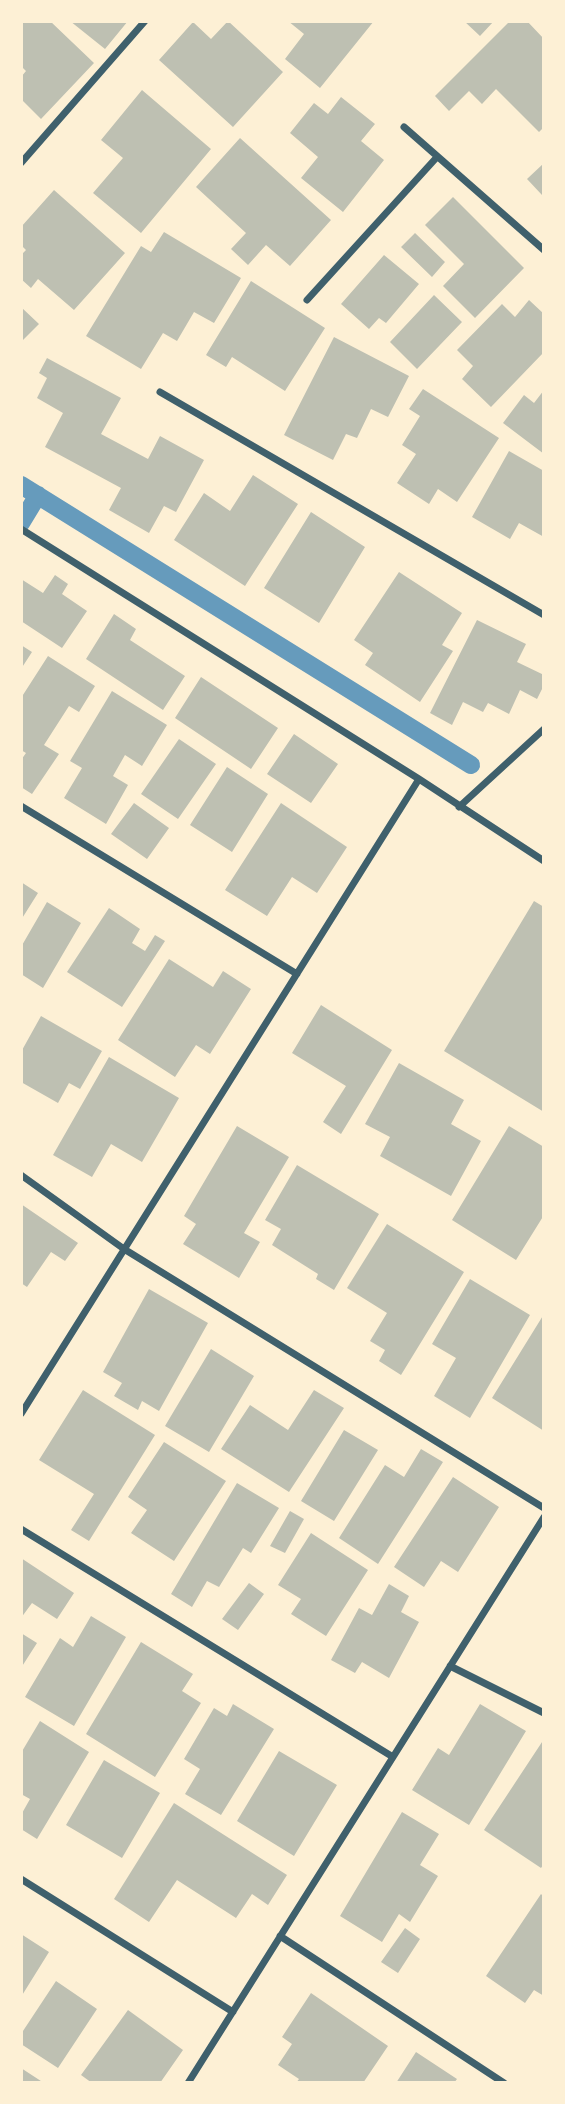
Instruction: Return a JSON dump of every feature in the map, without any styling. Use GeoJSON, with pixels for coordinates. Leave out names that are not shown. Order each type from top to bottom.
{"type":"FeatureCollection","features":[{"type":"Feature","properties":{"kind":"street"},"geometry":{"type":"LineString","coordinates":[[21,163],[145,21]]}},
{"type":"Feature","properties":{"kind":"street"},"geometry":{"type":"LineString","coordinates":[[404,127],[544,250]]}},
{"type":"Feature","properties":{"kind":"street"},"geometry":{"type":"LineString","coordinates":[[307,300],[438,157]]}},
{"type":"Feature","properties":{"kind":"street"},"geometry":{"type":"LineString","coordinates":[[160,391],[544,615]]}},
{"type":"Feature","properties":{"kind":"street"},"geometry":{"type":"LineString","coordinates":[[21,529],[419,779],[544,861]]}},
{"type":"Feature","properties":{"kind":"street"},"geometry":{"type":"LineString","coordinates":[[459,807],[544,729]]}},
{"type":"Feature","properties":{"kind":"street"},"geometry":{"type":"LineString","coordinates":[[21,1414],[419,779]]}},
{"type":"Feature","properties":{"kind":"street"},"geometry":{"type":"LineString","coordinates":[[21,806],[297,974]]}},
{"type":"Feature","properties":{"kind":"street"},"geometry":{"type":"LineString","coordinates":[[21,1175],[124,1249],[544,1508]]}},
{"type":"Feature","properties":{"kind":"street"},"geometry":{"type":"LineString","coordinates":[[188,2083],[544,1517]]}},
{"type":"Feature","properties":{"kind":"street"},"geometry":{"type":"LineString","coordinates":[[21,1529],[393,1757]]}},
{"type":"Feature","properties":{"kind":"street"},"geometry":{"type":"LineString","coordinates":[[450,1666],[544,1713]]}},
{"type":"Feature","properties":{"kind":"street"},"geometry":{"type":"LineString","coordinates":[[21,1879],[233,2012]]}},
{"type":"Feature","properties":{"kind":"street"},"geometry":{"type":"LineString","coordinates":[[280,1936],[503,2083]]}},
{"type":"Feature","properties":{"kind":"building"},"geometry":{"type":"Polygon","coordinates":[[[21,21],[50,21],[94,63],[41,119],[21,99],[21,77],[26,71],[21,66],[21,21]]]}},
{"type":"Feature","properties":{"kind":"building"},"geometry":{"type":"Polygon","coordinates":[[[70,21],[128,21],[105,49],[70,21]]]}},
{"type":"Feature","properties":{"kind":"building"},"geometry":{"type":"Polygon","coordinates":[[[228,21],[283,72],[233,127],[159,60],[193,22],[211,39],[228,21]]]}},
{"type":"Feature","properties":{"kind":"building"},"geometry":{"type":"Polygon","coordinates":[[[288,21],[374,21],[320,88],[285,59],[304,34],[288,21]]]}},
{"type":"Feature","properties":{"kind":"building"},"geometry":{"type":"Polygon","coordinates":[[[464,21],[494,21],[480,36],[464,21]]]}},
{"type":"Feature","properties":{"kind":"building"},"geometry":{"type":"Polygon","coordinates":[[[510,21],[527,21],[544,39],[544,127],[539,132],[496,89],[482,104],[469,91],[449,111],[435,96],[510,21]]]}},
{"type":"Feature","properties":{"kind":"building"},"geometry":{"type":"Polygon","coordinates":[[[142,90],[211,149],[141,233],[93,193],[123,158],[101,140],[142,90]]]}},
{"type":"Feature","properties":{"kind":"building"},"geometry":{"type":"Polygon","coordinates":[[[341,97],[375,124],[361,141],[384,160],[343,212],[301,178],[318,157],[290,133],[314,103],[328,114],[341,97]]]}},
{"type":"Feature","properties":{"kind":"building"},"geometry":{"type":"Polygon","coordinates":[[[240,138],[331,220],[290,266],[266,245],[248,265],[231,249],[246,233],[196,187],[240,138]]]}},
{"type":"Feature","properties":{"kind":"building"},"geometry":{"type":"Polygon","coordinates":[[[544,163],[544,193],[542,195],[527,179],[544,163]]]}},
{"type":"Feature","properties":{"kind":"building"},"geometry":{"type":"Polygon","coordinates":[[[54,190],[125,253],[74,310],[38,279],[31,288],[21,279],[21,255],[26,250],[21,245],[21,227],[54,190]]]}},
{"type":"Feature","properties":{"kind":"building"},"geometry":{"type":"Polygon","coordinates":[[[453,197],[524,268],[475,318],[443,286],[464,264],[425,225],[453,197]]]}},
{"type":"Feature","properties":{"kind":"building"},"geometry":{"type":"Polygon","coordinates":[[[164,232],[241,278],[214,323],[194,312],[177,341],[163,333],[141,369],[86,336],[141,246],[151,252],[164,232]]]}},
{"type":"Feature","properties":{"kind":"building"},"geometry":{"type":"Polygon","coordinates":[[[415,233],[445,262],[432,277],[401,247],[415,233]]]}},
{"type":"Feature","properties":{"kind":"building"},"geometry":{"type":"Polygon","coordinates":[[[384,255],[419,284],[386,323],[379,318],[369,329],[341,304],[384,255]]]}},
{"type":"Feature","properties":{"kind":"building"},"geometry":{"type":"Polygon","coordinates":[[[251,281],[325,328],[285,391],[232,357],[226,367],[206,355],[251,281]]]}},
{"type":"Feature","properties":{"kind":"building"},"geometry":{"type":"Polygon","coordinates":[[[434,295],[462,322],[417,369],[390,342],[434,295]]]}},
{"type":"Feature","properties":{"kind":"building"},"geometry":{"type":"Polygon","coordinates":[[[529,300],[544,314],[544,352],[491,407],[462,379],[473,366],[457,350],[502,304],[515,317],[529,300]]]}},
{"type":"Feature","properties":{"kind":"building"},"geometry":{"type":"Polygon","coordinates":[[[21,307],[39,324],[21,342],[21,307]]]}},
{"type":"Feature","properties":{"kind":"building"},"geometry":{"type":"Polygon","coordinates":[[[334,337],[409,376],[388,417],[371,409],[357,438],[346,434],[333,460],[284,435],[334,337]]]}},
{"type":"Feature","properties":{"kind":"building"},"geometry":{"type":"Polygon","coordinates":[[[47,358],[121,398],[101,434],[148,459],[160,436],[204,460],[176,512],[164,506],[149,533],[109,510],[121,488],[45,447],[63,413],[37,398],[47,378],[39,373],[47,358]]]}},
{"type":"Feature","properties":{"kind":"building"},"geometry":{"type":"Polygon","coordinates":[[[423,389],[499,438],[457,502],[438,489],[429,504],[397,483],[416,454],[402,445],[420,416],[409,409],[423,389]]]}},
{"type":"Feature","properties":{"kind":"building"},"geometry":{"type":"Polygon","coordinates":[[[544,390],[544,454],[503,423],[524,395],[534,403],[544,390]]]}},
{"type":"Feature","properties":{"kind":"building"},"geometry":{"type":"Polygon","coordinates":[[[509,451],[544,471],[544,537],[519,523],[510,539],[472,517],[509,451]]]}},
{"type":"Feature","properties":{"kind":"building"},"geometry":{"type":"Polygon","coordinates":[[[253,475],[298,504],[245,586],[174,540],[204,493],[230,511],[253,475]]]}},
{"type":"Feature","properties":{"kind":"building"},"geometry":{"type":"Polygon","coordinates":[[[311,512],[365,547],[319,623],[264,588],[311,512]]]}},
{"type":"Feature","properties":{"kind":"building"},"geometry":{"type":"Polygon","coordinates":[[[399,572],[462,613],[442,645],[453,651],[420,702],[365,665],[373,653],[354,640],[399,572]]]}},
{"type":"Feature","properties":{"kind":"building"},"geometry":{"type":"Polygon","coordinates":[[[55,575],[68,584],[62,594],[87,611],[62,648],[21,621],[21,579],[43,593],[55,575]]]}},
{"type":"Feature","properties":{"kind":"building"},"geometry":{"type":"Polygon","coordinates":[[[114,614],[136,629],[130,640],[185,676],[163,710],[86,659],[114,614]]]}},
{"type":"Feature","properties":{"kind":"building"},"geometry":{"type":"Polygon","coordinates":[[[477,620],[526,644],[517,662],[544,675],[544,685],[537,699],[520,690],[509,714],[488,703],[483,712],[463,702],[452,725],[430,713],[477,620]]]}},
{"type":"Feature","properties":{"kind":"building"},"geometry":{"type":"Polygon","coordinates":[[[21,645],[32,652],[21,669],[21,645]]]}},
{"type":"Feature","properties":{"kind":"building"},"geometry":{"type":"Polygon","coordinates":[[[48,656],[95,686],[79,712],[69,706],[44,745],[59,754],[32,794],[21,787],[21,760],[26,753],[21,750],[21,698],[48,656]]]}},
{"type":"Feature","properties":{"kind":"building"},"geometry":{"type":"Polygon","coordinates":[[[201,677],[278,728],[251,769],[175,718],[201,677]]]}},
{"type":"Feature","properties":{"kind":"building"},"geometry":{"type":"Polygon","coordinates":[[[112,691],[167,725],[142,766],[125,755],[113,776],[128,785],[106,824],[64,798],[82,768],[70,761],[112,691]]]}},
{"type":"Feature","properties":{"kind":"building"},"geometry":{"type":"Polygon","coordinates":[[[294,734],[338,764],[311,803],[267,774],[294,734]]]}},
{"type":"Feature","properties":{"kind":"building"},"geometry":{"type":"Polygon","coordinates":[[[179,739],[216,764],[178,819],[141,794],[179,739]]]}},
{"type":"Feature","properties":{"kind":"building"},"geometry":{"type":"Polygon","coordinates":[[[227,767],[268,794],[232,852],[190,825],[227,767]]]}},
{"type":"Feature","properties":{"kind":"building"},"geometry":{"type":"Polygon","coordinates":[[[134,803],[169,828],[147,859],[111,834],[134,803]]]}},
{"type":"Feature","properties":{"kind":"building"},"geometry":{"type":"Polygon","coordinates":[[[281,803],[347,847],[317,893],[292,877],[267,916],[225,890],[281,803]]]}},
{"type":"Feature","properties":{"kind":"building"},"geometry":{"type":"Polygon","coordinates":[[[21,882],[38,893],[21,920],[21,882]]]}},
{"type":"Feature","properties":{"kind":"building"},"geometry":{"type":"Polygon","coordinates":[[[534,901],[544,907],[544,1112],[444,1051],[534,901]]]}},
{"type":"Feature","properties":{"kind":"building"},"geometry":{"type":"Polygon","coordinates":[[[47,902],[81,923],[43,988],[21,974],[21,947],[47,902]]]}},
{"type":"Feature","properties":{"kind":"building"},"geometry":{"type":"Polygon","coordinates":[[[109,908],[140,929],[132,943],[145,951],[155,935],[165,941],[122,1007],[67,972],[109,908]]]}},
{"type":"Feature","properties":{"kind":"building"},"geometry":{"type":"Polygon","coordinates":[[[169,959],[213,987],[223,971],[251,989],[210,1054],[196,1045],[175,1077],[118,1040],[169,959]]]}},
{"type":"Feature","properties":{"kind":"building"},"geometry":{"type":"Polygon","coordinates":[[[321,1005],[392,1050],[341,1134],[323,1122],[346,1086],[292,1053],[321,1005]]]}},
{"type":"Feature","properties":{"kind":"building"},"geometry":{"type":"Polygon","coordinates":[[[41,1016],[102,1051],[80,1089],[69,1083],[58,1103],[21,1082],[21,1052],[41,1016]]]}},
{"type":"Feature","properties":{"kind":"building"},"geometry":{"type":"Polygon","coordinates":[[[109,1057],[179,1098],[142,1162],[111,1144],[92,1177],[53,1155],[109,1057]]]}},
{"type":"Feature","properties":{"kind":"building"},"geometry":{"type":"Polygon","coordinates":[[[399,1063],[464,1100],[451,1124],[481,1141],[451,1196],[380,1156],[390,1137],[365,1124],[399,1063]]]}},
{"type":"Feature","properties":{"kind":"building"},"geometry":{"type":"Polygon","coordinates":[[[237,1126],[289,1157],[244,1233],[260,1242],[239,1278],[183,1244],[196,1224],[184,1216],[237,1126]]]}},
{"type":"Feature","properties":{"kind":"building"},"geometry":{"type":"Polygon","coordinates":[[[509,1126],[544,1147],[544,1215],[516,1260],[452,1220],[509,1126]]]}},
{"type":"Feature","properties":{"kind":"building"},"geometry":{"type":"Polygon","coordinates":[[[297,1165],[379,1214],[334,1290],[316,1279],[318,1274],[272,1245],[281,1229],[265,1220],[297,1165]]]}},
{"type":"Feature","properties":{"kind":"building"},"geometry":{"type":"Polygon","coordinates":[[[21,1204],[78,1243],[65,1261],[51,1252],[27,1287],[21,1283],[21,1204]]]}},
{"type":"Feature","properties":{"kind":"building"},"geometry":{"type":"Polygon","coordinates":[[[387,1224],[464,1272],[401,1375],[379,1361],[385,1350],[370,1341],[387,1313],[347,1288],[387,1224]]]}},
{"type":"Feature","properties":{"kind":"building"},"geometry":{"type":"Polygon","coordinates":[[[470,1279],[530,1315],[470,1418],[434,1396],[456,1358],[432,1344],[470,1279]]]}},
{"type":"Feature","properties":{"kind":"building"},"geometry":{"type":"Polygon","coordinates":[[[149,1289],[208,1323],[159,1411],[142,1401],[138,1410],[114,1396],[122,1383],[103,1372],[149,1289]]]}},
{"type":"Feature","properties":{"kind":"building"},"geometry":{"type":"Polygon","coordinates":[[[544,1314],[544,1431],[492,1398],[544,1314]]]}},
{"type":"Feature","properties":{"kind":"building"},"geometry":{"type":"Polygon","coordinates":[[[211,1349],[254,1376],[209,1452],[165,1426],[211,1349]]]}},
{"type":"Feature","properties":{"kind":"building"},"geometry":{"type":"Polygon","coordinates":[[[83,1390],[155,1435],[89,1541],[71,1530],[94,1494],[39,1460],[83,1390]]]}},
{"type":"Feature","properties":{"kind":"building"},"geometry":{"type":"Polygon","coordinates":[[[314,1390],[344,1408],[289,1492],[221,1449],[250,1405],[288,1430],[314,1390]]]}},
{"type":"Feature","properties":{"kind":"building"},"geometry":{"type":"Polygon","coordinates":[[[344,1430],[378,1450],[334,1521],[301,1501],[344,1430]]]}},
{"type":"Feature","properties":{"kind":"building"},"geometry":{"type":"Polygon","coordinates":[[[164,1442],[226,1481],[174,1561],[131,1533],[147,1510],[128,1497],[164,1442]]]}},
{"type":"Feature","properties":{"kind":"building"},"geometry":{"type":"Polygon","coordinates":[[[421,1449],[443,1462],[378,1564],[339,1538],[385,1465],[404,1477],[421,1449]]]}},
{"type":"Feature","properties":{"kind":"building"},"geometry":{"type":"Polygon","coordinates":[[[453,1477],[499,1507],[458,1572],[441,1561],[424,1587],[394,1567],[453,1477]]]}},
{"type":"Feature","properties":{"kind":"building"},"geometry":{"type":"Polygon","coordinates":[[[237,1483],[279,1508],[251,1553],[243,1548],[219,1587],[207,1581],[192,1607],[171,1594],[237,1483]]]}},
{"type":"Feature","properties":{"kind":"building"},"geometry":{"type":"Polygon","coordinates":[[[290,1511],[304,1519],[285,1553],[270,1546],[290,1511]]]}},
{"type":"Feature","properties":{"kind":"building"},"geometry":{"type":"Polygon","coordinates":[[[311,1533],[368,1570],[326,1636],[291,1614],[301,1599],[278,1585],[311,1533]]]}},
{"type":"Feature","properties":{"kind":"building"},"geometry":{"type":"Polygon","coordinates":[[[21,1558],[74,1593],[57,1619],[32,1603],[21,1618],[21,1558]]]}},
{"type":"Feature","properties":{"kind":"building"},"geometry":{"type":"Polygon","coordinates":[[[249,1583],[264,1594],[238,1630],[222,1619],[249,1583]]]}},
{"type":"Feature","properties":{"kind":"building"},"geometry":{"type":"Polygon","coordinates":[[[389,1584],[409,1596],[401,1612],[419,1622],[389,1678],[362,1662],[355,1673],[331,1660],[359,1608],[372,1615],[389,1584]]]}},
{"type":"Feature","properties":{"kind":"building"},"geometry":{"type":"Polygon","coordinates":[[[91,1616],[126,1637],[74,1726],[25,1697],[60,1638],[73,1647],[91,1616]]]}},
{"type":"Feature","properties":{"kind":"building"},"geometry":{"type":"Polygon","coordinates":[[[21,1633],[37,1643],[21,1668],[21,1633]]]}},
{"type":"Feature","properties":{"kind":"building"},"geometry":{"type":"Polygon","coordinates":[[[141,1642],[193,1674],[182,1691],[201,1703],[155,1777],[86,1734],[141,1642]]]}},
{"type":"Feature","properties":{"kind":"building"},"geometry":{"type":"Polygon","coordinates":[[[233,1704],[274,1729],[221,1815],[185,1794],[200,1769],[184,1759],[214,1708],[227,1716],[233,1704]]]}},
{"type":"Feature","properties":{"kind":"building"},"geometry":{"type":"Polygon","coordinates":[[[480,1704],[526,1731],[469,1825],[412,1790],[438,1748],[449,1755],[480,1704]]]}},
{"type":"Feature","properties":{"kind":"building"},"geometry":{"type":"Polygon","coordinates":[[[40,1721],[89,1752],[37,1839],[21,1829],[21,1815],[30,1799],[21,1794],[21,1753],[40,1721]]]}},
{"type":"Feature","properties":{"kind":"building"},"geometry":{"type":"Polygon","coordinates":[[[544,1739],[544,1864],[541,1868],[484,1830],[544,1739]]]}},
{"type":"Feature","properties":{"kind":"building"},"geometry":{"type":"Polygon","coordinates":[[[279,1751],[337,1785],[294,1856],[237,1821],[279,1751]]]}},
{"type":"Feature","properties":{"kind":"building"},"geometry":{"type":"Polygon","coordinates":[[[104,1760],[160,1793],[122,1858],[66,1825],[104,1760]]]}},
{"type":"Feature","properties":{"kind":"building"},"geometry":{"type":"Polygon","coordinates":[[[174,1803],[287,1875],[268,1905],[252,1894],[236,1918],[177,1880],[149,1922],[114,1899],[174,1803]]]}},
{"type":"Feature","properties":{"kind":"building"},"geometry":{"type":"Polygon","coordinates":[[[402,1812],[439,1834],[420,1865],[438,1876],[410,1922],[399,1914],[382,1942],[340,1916],[402,1812]]]}},
{"type":"Feature","properties":{"kind":"building"},"geometry":{"type":"Polygon","coordinates":[[[541,1894],[544,1897],[544,1996],[534,1990],[525,2003],[486,1976],[541,1894]]]}},
{"type":"Feature","properties":{"kind":"building"},"geometry":{"type":"Polygon","coordinates":[[[405,1928],[420,1939],[398,1973],[381,1962],[405,1928]]]}},
{"type":"Feature","properties":{"kind":"building"},"geometry":{"type":"Polygon","coordinates":[[[21,1934],[49,1952],[21,1997],[21,1934]]]}},
{"type":"Feature","properties":{"kind":"building"},"geometry":{"type":"Polygon","coordinates":[[[56,1981],[97,2009],[58,2068],[21,2044],[21,2034],[56,1981]]]}},
{"type":"Feature","properties":{"kind":"building"},"geometry":{"type":"Polygon","coordinates":[[[311,1993],[388,2046],[363,2083],[296,2083],[299,2079],[278,2065],[292,2044],[282,2037],[311,1993]]]}},
{"type":"Feature","properties":{"kind":"building"},"geometry":{"type":"Polygon","coordinates":[[[128,2010],[183,2050],[160,2083],[92,2083],[81,2075],[128,2010]]]}},
{"type":"Feature","properties":{"kind":"building"},"geometry":{"type":"Polygon","coordinates":[[[416,2052],[457,2079],[454,2083],[396,2083],[416,2052]]]}},
{"type":"Feature","properties":{"kind":"building"},"geometry":{"type":"Polygon","coordinates":[[[21,2068],[44,2083],[21,2083],[21,2068]]]}},
{"type":"Feature","properties":{"kind":"waterway"},"geometry":{"type":"LineString","coordinates":[[21,485],[471,765]]}},
{"type":"Feature","properties":{"kind":"waterway"},"geometry":{"type":"LineString","coordinates":[[21,523],[38,495]]}}]}
